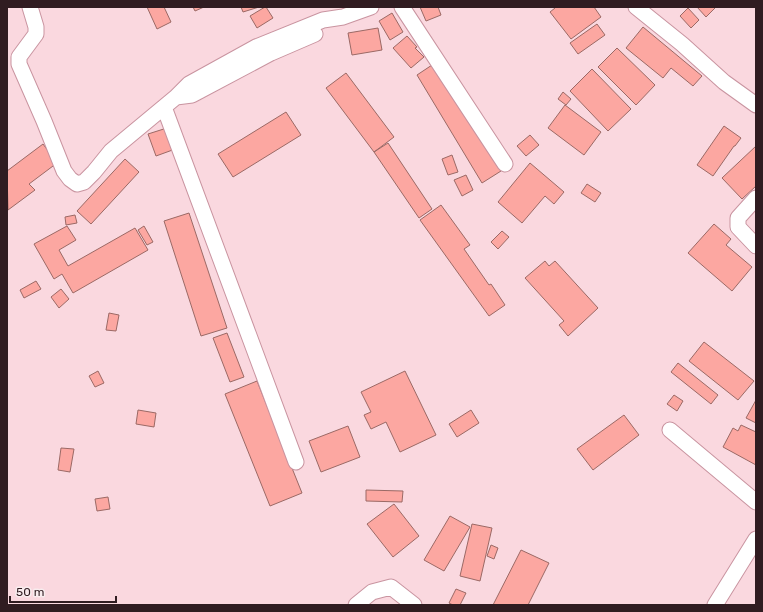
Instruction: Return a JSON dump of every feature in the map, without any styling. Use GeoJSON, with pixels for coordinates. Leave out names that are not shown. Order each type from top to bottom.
{"type":"FeatureCollection","features":[{"type":"Feature","properties":{"kind":"street"},"geometry":{"type":"LineString","coordinates":[[30,7],[36,26],[36,34],[19,57],[19,64],[64,171],[76,184],[84,182],[111,151],[176,98],[189,84],[256,47],[324,20],[343,17],[371,7]]}},
{"type":"Feature","properties":{"kind":"street"},"geometry":{"type":"LineString","coordinates":[[402,7],[505,164]]}},
{"type":"Feature","properties":{"kind":"street"},"geometry":{"type":"LineString","coordinates":[[636,7],[682,44],[724,82],[756,105]]}},
{"type":"Feature","properties":{"kind":"street"},"geometry":{"type":"LineString","coordinates":[[164,107],[296,462]]}},
{"type":"Feature","properties":{"kind":"street"},"geometry":{"type":"LineString","coordinates":[[756,198],[738,218],[738,228],[756,246]]}},
{"type":"Feature","properties":{"kind":"street"},"geometry":{"type":"LineString","coordinates":[[670,430],[756,502]]}},
{"type":"Feature","properties":{"kind":"street"},"geometry":{"type":"LineString","coordinates":[[715,605],[756,539]]}},
{"type":"Feature","properties":{"kind":"street"},"geometry":{"type":"LineString","coordinates":[[356,605],[372,592],[391,587],[414,605]]}},
{"type":"Feature","properties":{"kind":"building"},"geometry":{"type":"Polygon","coordinates":[[[147,7],[164,7],[171,22],[157,29],[147,7]]]}},
{"type":"Feature","properties":{"kind":"building"},"geometry":{"type":"Polygon","coordinates":[[[193,7],[204,7],[195,11],[193,7]]]}},
{"type":"Feature","properties":{"kind":"building"},"geometry":{"type":"Polygon","coordinates":[[[241,7],[259,7],[243,12],[241,7]]]}},
{"type":"Feature","properties":{"kind":"building"},"geometry":{"type":"Polygon","coordinates":[[[265,7],[273,18],[257,28],[250,16],[265,7]]]}},
{"type":"Feature","properties":{"kind":"building"},"geometry":{"type":"Polygon","coordinates":[[[420,7],[438,7],[441,15],[426,21],[420,7]]]}},
{"type":"Feature","properties":{"kind":"building"},"geometry":{"type":"Polygon","coordinates":[[[554,7],[594,7],[601,17],[571,39],[550,12],[555,8],[554,7]]]}},
{"type":"Feature","properties":{"kind":"building"},"geometry":{"type":"Polygon","coordinates":[[[697,7],[716,7],[706,17],[697,7]]]}},
{"type":"Feature","properties":{"kind":"building"},"geometry":{"type":"Polygon","coordinates":[[[688,8],[699,20],[691,28],[680,16],[688,8]]]}},
{"type":"Feature","properties":{"kind":"building"},"geometry":{"type":"Polygon","coordinates":[[[392,13],[403,32],[390,40],[379,21],[392,13]]]}},
{"type":"Feature","properties":{"kind":"building"},"geometry":{"type":"Polygon","coordinates":[[[597,24],[605,35],[578,54],[570,43],[597,24]]]}},
{"type":"Feature","properties":{"kind":"building"},"geometry":{"type":"Polygon","coordinates":[[[643,27],[702,76],[693,86],[671,68],[663,78],[626,48],[643,27]]]}},
{"type":"Feature","properties":{"kind":"building"},"geometry":{"type":"Polygon","coordinates":[[[378,28],[382,50],[352,55],[348,33],[378,28]]]}},
{"type":"Feature","properties":{"kind":"building"},"geometry":{"type":"Polygon","coordinates":[[[407,36],[417,47],[415,48],[424,57],[411,68],[393,48],[407,36]]]}},
{"type":"Feature","properties":{"kind":"building"},"geometry":{"type":"Polygon","coordinates":[[[617,48],[655,85],[636,105],[598,67],[617,48]]]}},
{"type":"Feature","properties":{"kind":"building"},"geometry":{"type":"Polygon","coordinates":[[[435,63],[501,171],[482,183],[417,75],[435,63]]]}},
{"type":"Feature","properties":{"kind":"building"},"geometry":{"type":"Polygon","coordinates":[[[592,69],[631,109],[608,131],[570,91],[592,69]]]}},
{"type":"Feature","properties":{"kind":"building"},"geometry":{"type":"Polygon","coordinates":[[[346,73],[394,137],[374,152],[326,88],[346,73]]]}},
{"type":"Feature","properties":{"kind":"building"},"geometry":{"type":"Polygon","coordinates":[[[563,92],[571,99],[566,105],[558,99],[563,92]]]}},
{"type":"Feature","properties":{"kind":"building"},"geometry":{"type":"Polygon","coordinates":[[[565,105],[601,132],[584,155],[548,128],[565,105]]]}},
{"type":"Feature","properties":{"kind":"building"},"geometry":{"type":"Polygon","coordinates":[[[286,112],[301,135],[233,177],[218,154],[286,112]]]}},
{"type":"Feature","properties":{"kind":"building"},"geometry":{"type":"Polygon","coordinates":[[[724,126],[741,138],[713,176],[697,165],[724,126]]]}},
{"type":"Feature","properties":{"kind":"building"},"geometry":{"type":"Polygon","coordinates":[[[170,127],[178,148],[156,156],[148,134],[170,127]]]}},
{"type":"Feature","properties":{"kind":"building"},"geometry":{"type":"Polygon","coordinates":[[[530,135],[539,145],[526,156],[517,146],[530,135]]]}},
{"type":"Feature","properties":{"kind":"building"},"geometry":{"type":"Polygon","coordinates":[[[388,143],[432,209],[419,218],[374,152],[388,143]]]}},
{"type":"Feature","properties":{"kind":"building"},"geometry":{"type":"Polygon","coordinates":[[[43,144],[57,163],[29,184],[35,190],[8,210],[7,171],[43,144]]]}},
{"type":"Feature","properties":{"kind":"building"},"geometry":{"type":"Polygon","coordinates":[[[756,146],[756,186],[742,199],[722,178],[756,146]]]}},
{"type":"Feature","properties":{"kind":"building"},"geometry":{"type":"Polygon","coordinates":[[[452,155],[458,172],[448,175],[442,159],[452,155]]]}},
{"type":"Feature","properties":{"kind":"building"},"geometry":{"type":"Polygon","coordinates":[[[125,159],[139,172],[91,224],[77,211],[125,159]]]}},
{"type":"Feature","properties":{"kind":"building"},"geometry":{"type":"Polygon","coordinates":[[[530,163],[564,192],[554,204],[545,196],[522,223],[498,202],[530,163]]]}},
{"type":"Feature","properties":{"kind":"building"},"geometry":{"type":"Polygon","coordinates":[[[466,175],[473,190],[462,196],[454,180],[466,175]]]}},
{"type":"Feature","properties":{"kind":"building"},"geometry":{"type":"Polygon","coordinates":[[[587,184],[601,193],[595,202],[581,193],[587,184]]]}},
{"type":"Feature","properties":{"kind":"building"},"geometry":{"type":"Polygon","coordinates":[[[441,205],[470,245],[464,249],[505,305],[489,316],[420,220],[441,205]]]}},
{"type":"Feature","properties":{"kind":"building"},"geometry":{"type":"Polygon","coordinates":[[[189,213],[227,328],[201,336],[164,221],[189,213]]]}},
{"type":"Feature","properties":{"kind":"building"},"geometry":{"type":"Polygon","coordinates":[[[75,215],[77,223],[66,225],[65,217],[75,215]]]}},
{"type":"Feature","properties":{"kind":"building"},"geometry":{"type":"Polygon","coordinates":[[[714,224],[731,239],[726,245],[752,267],[732,291],[688,253],[714,224]]]}},
{"type":"Feature","properties":{"kind":"building"},"geometry":{"type":"Polygon","coordinates":[[[67,226],[76,240],[59,250],[68,266],[135,228],[148,250],[73,293],[62,274],[54,279],[34,244],[67,226]]]}},
{"type":"Feature","properties":{"kind":"building"},"geometry":{"type":"Polygon","coordinates":[[[144,226],[153,242],[147,245],[138,230],[144,226]]]}},
{"type":"Feature","properties":{"kind":"building"},"geometry":{"type":"Polygon","coordinates":[[[502,231],[509,237],[498,249],[491,242],[502,231]]]}},
{"type":"Feature","properties":{"kind":"building"},"geometry":{"type":"Polygon","coordinates":[[[545,261],[549,266],[555,261],[598,308],[568,336],[559,325],[564,321],[525,278],[545,261]]]}},
{"type":"Feature","properties":{"kind":"building"},"geometry":{"type":"Polygon","coordinates":[[[36,281],[41,289],[24,298],[20,290],[36,281]]]}},
{"type":"Feature","properties":{"kind":"building"},"geometry":{"type":"Polygon","coordinates":[[[61,289],[69,299],[59,308],[51,297],[61,289]]]}},
{"type":"Feature","properties":{"kind":"building"},"geometry":{"type":"Polygon","coordinates":[[[109,313],[119,315],[116,331],[106,330],[109,313]]]}},
{"type":"Feature","properties":{"kind":"building"},"geometry":{"type":"Polygon","coordinates":[[[227,333],[244,377],[230,382],[213,338],[227,333]]]}},
{"type":"Feature","properties":{"kind":"building"},"geometry":{"type":"Polygon","coordinates":[[[704,342],[754,381],[738,400],[689,361],[704,342]]]}},
{"type":"Feature","properties":{"kind":"building"},"geometry":{"type":"Polygon","coordinates":[[[678,363],[718,395],[711,404],[671,372],[678,363]]]}},
{"type":"Feature","properties":{"kind":"building"},"geometry":{"type":"Polygon","coordinates":[[[98,371],[104,383],[95,387],[89,376],[98,371]]]}},
{"type":"Feature","properties":{"kind":"building"},"geometry":{"type":"Polygon","coordinates":[[[405,371],[436,435],[400,452],[386,422],[371,429],[364,415],[371,412],[361,392],[405,371]]]}},
{"type":"Feature","properties":{"kind":"building"},"geometry":{"type":"Polygon","coordinates":[[[257,381],[302,493],[270,506],[225,394],[257,381]]]}},
{"type":"Feature","properties":{"kind":"building"},"geometry":{"type":"Polygon","coordinates":[[[674,395],[683,401],[677,411],[667,404],[674,395]]]}},
{"type":"Feature","properties":{"kind":"building"},"geometry":{"type":"Polygon","coordinates":[[[756,400],[756,423],[746,418],[756,400]]]}},
{"type":"Feature","properties":{"kind":"building"},"geometry":{"type":"Polygon","coordinates":[[[138,410],[156,413],[154,427],[136,424],[138,410]]]}},
{"type":"Feature","properties":{"kind":"building"},"geometry":{"type":"Polygon","coordinates":[[[471,410],[479,423],[457,437],[449,424],[471,410]]]}},
{"type":"Feature","properties":{"kind":"building"},"geometry":{"type":"Polygon","coordinates":[[[624,415],[639,435],[593,470],[577,449],[624,415]]]}},
{"type":"Feature","properties":{"kind":"building"},"geometry":{"type":"Polygon","coordinates":[[[741,425],[756,432],[756,465],[723,447],[733,428],[738,431],[741,425]]]}},
{"type":"Feature","properties":{"kind":"building"},"geometry":{"type":"Polygon","coordinates":[[[348,426],[360,457],[321,472],[309,441],[348,426]]]}},
{"type":"Feature","properties":{"kind":"building"},"geometry":{"type":"Polygon","coordinates":[[[61,448],[74,449],[70,472],[58,470],[61,448]]]}},
{"type":"Feature","properties":{"kind":"building"},"geometry":{"type":"Polygon","coordinates":[[[366,490],[403,491],[402,502],[366,501],[366,490]]]}},
{"type":"Feature","properties":{"kind":"building"},"geometry":{"type":"Polygon","coordinates":[[[108,497],[110,509],[97,511],[95,499],[108,497]]]}},
{"type":"Feature","properties":{"kind":"building"},"geometry":{"type":"Polygon","coordinates":[[[394,504],[419,536],[393,557],[367,524],[394,504]]]}},
{"type":"Feature","properties":{"kind":"building"},"geometry":{"type":"Polygon","coordinates":[[[450,516],[470,527],[444,571],[424,560],[450,516]]]}},
{"type":"Feature","properties":{"kind":"building"},"geometry":{"type":"Polygon","coordinates":[[[472,524],[492,528],[480,581],[460,576],[472,524]]]}},
{"type":"Feature","properties":{"kind":"building"},"geometry":{"type":"Polygon","coordinates":[[[491,545],[498,548],[494,559],[487,556],[491,545]]]}},
{"type":"Feature","properties":{"kind":"building"},"geometry":{"type":"Polygon","coordinates":[[[521,550],[549,563],[528,605],[493,605],[521,550]]]}},
{"type":"Feature","properties":{"kind":"building"},"geometry":{"type":"Polygon","coordinates":[[[456,589],[466,593],[460,605],[453,605],[449,603],[456,589]]]}}]}
